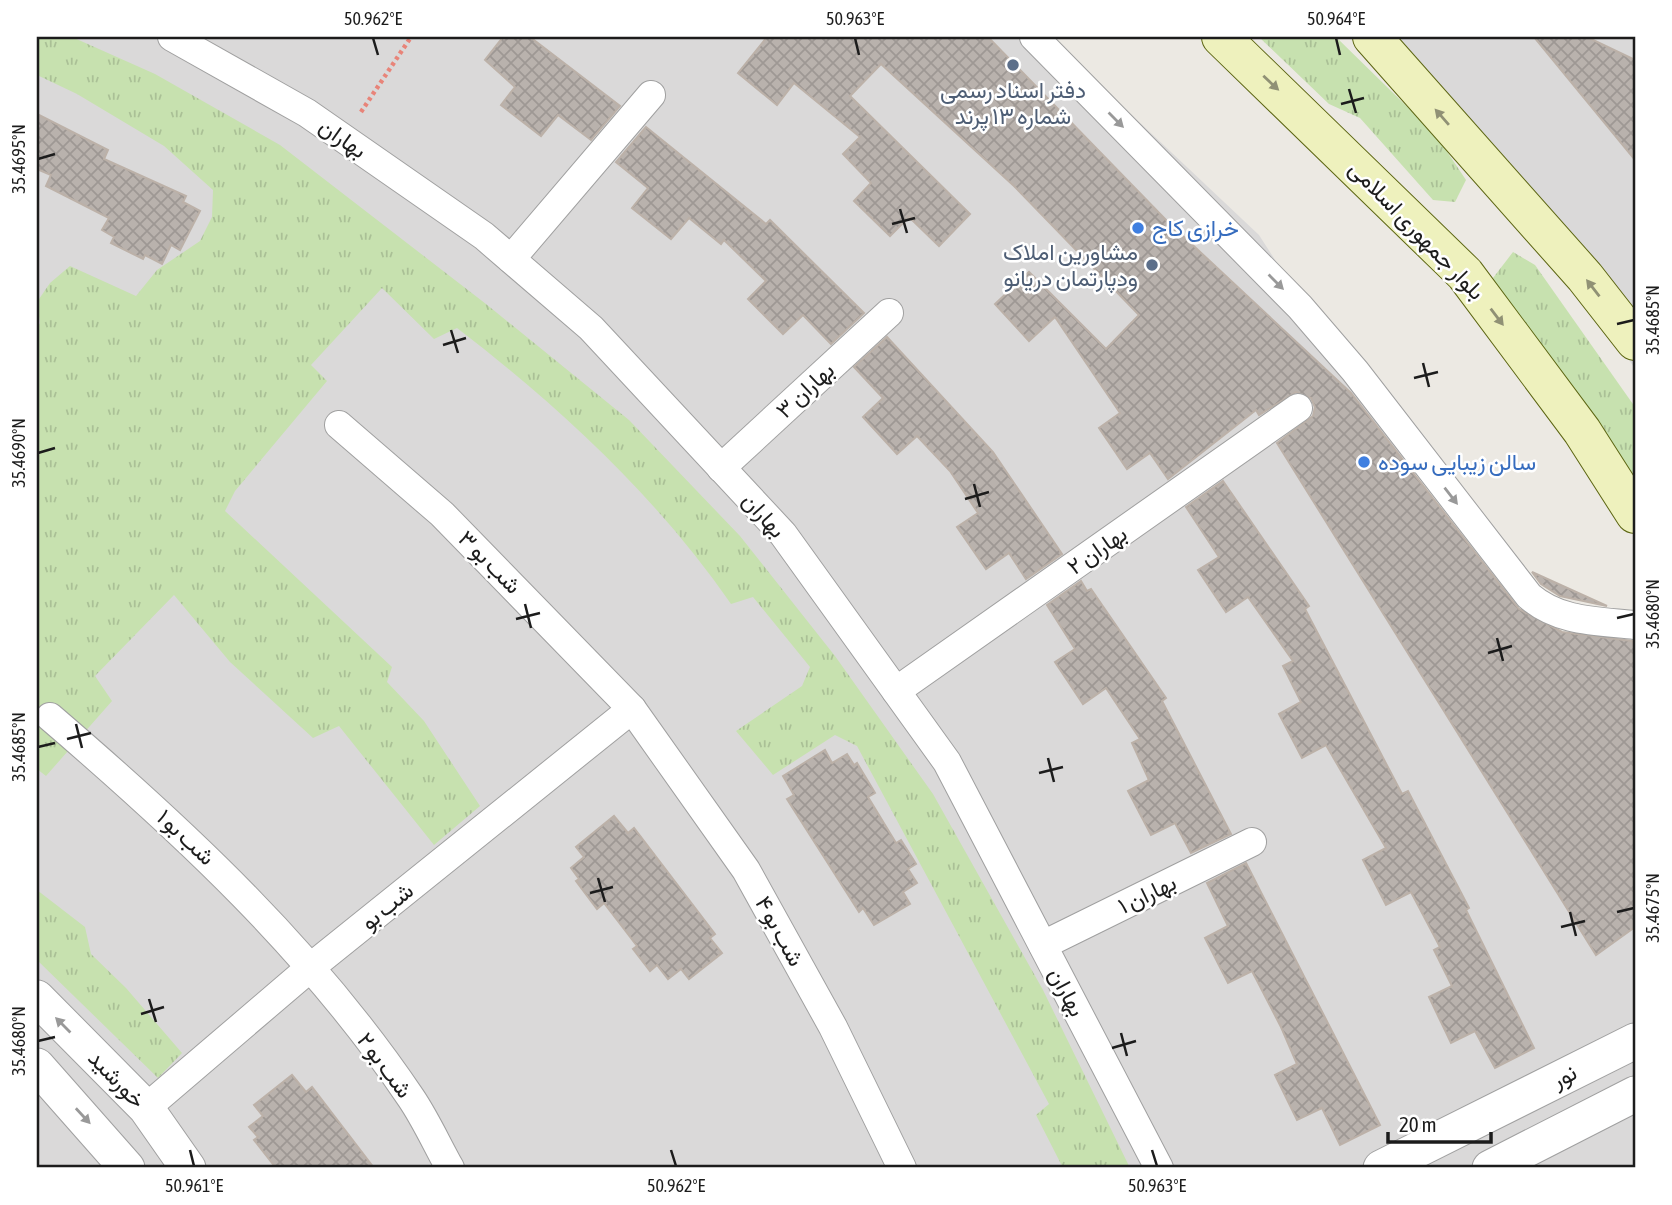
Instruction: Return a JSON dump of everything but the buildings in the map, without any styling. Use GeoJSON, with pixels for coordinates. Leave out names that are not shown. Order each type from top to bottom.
{"type":"FeatureCollection","features":[{"type":"Feature","properties":{"kind":"main road","name":"بلوار جمهوری اسلامی"},"geometry":{"type":"LineString","coordinates":[[1221,37],[1285,95],[1465,274],[1582,431],[1635,514]]}},
{"type":"Feature","properties":{"kind":"main road"},"geometry":{"type":"LineString","coordinates":[[1372,37],[1585,277],[1635,341]]}},
{"type":"Feature","properties":{"kind":"street","name":"بهاران"},"geometry":{"type":"LineString","coordinates":[[174,37],[307,113],[484,236],[591,328],[783,534],[947,762],[1160,1168]]}},
{"type":"Feature","properties":{"kind":"street"},"geometry":{"type":"LineString","coordinates":[[1034,37],[1300,307],[1355,371],[1529,596],[1545,610],[1569,618],[1635,625]]}},
{"type":"Feature","properties":{"kind":"street"},"geometry":{"type":"LineString","coordinates":[[511,259],[651,94]]}},
{"type":"Feature","properties":{"kind":"street","name":"بهاران ۳"},"geometry":{"type":"LineString","coordinates":[[721,468],[889,313]]}},
{"type":"Feature","properties":{"kind":"street","name":"بهاران ۲"},"geometry":{"type":"LineString","coordinates":[[896,691],[1298,408]]}},
{"type":"Feature","properties":{"kind":"street","name":"شب بو ۳"},"geometry":{"type":"LineString","coordinates":[[339,425],[442,514],[632,709]]}},
{"type":"Feature","properties":{"kind":"street","name":"شب بو"},"geometry":{"type":"LineString","coordinates":[[146,1108],[311,967],[632,709]]}},
{"type":"Feature","properties":{"kind":"street","name":"شب بو ۴"},"geometry":{"type":"LineString","coordinates":[[632,709],[746,870],[833,1027],[902,1168]]}},
{"type":"Feature","properties":{"kind":"street","name":"شب بو ۱"},"geometry":{"type":"LineString","coordinates":[[50,717],[146,800],[232,881],[311,967]]}},
{"type":"Feature","properties":{"kind":"street","name":"بهاران ۱"},"geometry":{"type":"LineString","coordinates":[[1043,945],[1252,842]]}},
{"type":"Feature","properties":{"kind":"street","name":"شب بو ۲"},"geometry":{"type":"LineString","coordinates":[[311,967],[412,1099],[450,1168]]}},
{"type":"Feature","properties":{"kind":"street","name":"خورشید"},"geometry":{"type":"LineString","coordinates":[[37,998],[146,1108],[188,1168]]}},
{"type":"Feature","properties":{"kind":"street","name":"نور"},"geometry":{"type":"LineString","coordinates":[[1381,1168],[1635,1041]]}},
{"type":"Feature","properties":{"kind":"street"},"geometry":{"type":"LineString","coordinates":[[37,1066],[127,1168]]}},
{"type":"Feature","properties":{"kind":"street"},"geometry":{"type":"LineString","coordinates":[[1490,1168],[1635,1094]]}},
{"type":"Feature","properties":{"kind":"path"},"geometry":{"type":"LineString","coordinates":[[344,138],[411,37]]}},
{"type":"Feature","properties":{"kind":"shaded area"},"geometry":{"type":"Polygon","coordinates":[[[37,37],[1049,37],[1259,235],[1576,726],[1635,844],[1635,1168],[37,1168],[37,37]]]}},
{"type":"Feature","properties":{"kind":"shaded area"},"geometry":{"type":"Polygon","coordinates":[[[1372,37],[1635,37],[1635,369],[1548,235],[1372,37]]]}},
{"type":"Feature","properties":{"kind":"green space"},"geometry":{"type":"Polygon","coordinates":[[[37,37],[72,37],[155,74],[280,145],[486,304],[629,420],[740,536],[835,656],[933,794],[1043,990],[1130,1168],[1063,1168],[1036,1115],[1049,1104],[857,746],[835,735],[773,775],[736,731],[802,686],[810,667],[753,597],[731,604],[639,490],[533,389],[457,328],[434,339],[382,288],[311,365],[327,381],[235,491],[225,511],[392,667],[387,682],[424,721],[480,806],[434,845],[339,726],[313,738],[230,662],[174,595],[95,676],[112,701],[46,776],[37,769],[37,328],[40,323],[37,302],[50,283],[70,266],[136,296],[157,270],[200,241],[212,217],[213,190],[164,146],[77,94],[37,75],[37,37]]]}},
{"type":"Feature","properties":{"kind":"green space"},"geometry":{"type":"Polygon","coordinates":[[[1259,37],[1336,37],[1436,135],[1466,180],[1455,202],[1433,200],[1360,118],[1329,104],[1259,37]]]}},
{"type":"Feature","properties":{"kind":"green space"},"geometry":{"type":"Polygon","coordinates":[[[1513,252],[1535,265],[1635,407],[1635,490],[1506,309],[1493,278],[1513,252]]]}},
{"type":"Feature","properties":{"kind":"green space"},"geometry":{"type":"Polygon","coordinates":[[[37,890],[85,927],[91,954],[126,988],[182,1053],[158,1078],[37,960],[37,890]]]}},
{"type":"Feature","properties":{"kind":"place","name":"دفتر اسناد رسمی شماره ۱۳ پرند"},"geometry":{"type":"Point","coordinates":[1013,65]}},
{"type":"Feature","properties":{"kind":"place","name":"خرازی کاج"},"geometry":{"type":"Point","coordinates":[1138,228]}},
{"type":"Feature","properties":{"kind":"place","name":"مشاورین املاک ودپارتمان دریانو"},"geometry":{"type":"Point","coordinates":[1152,265]}},
{"type":"Feature","properties":{"kind":"place","name":"سالن زیبایی سوده"},"geometry":{"type":"Point","coordinates":[1364,462]}}]}
